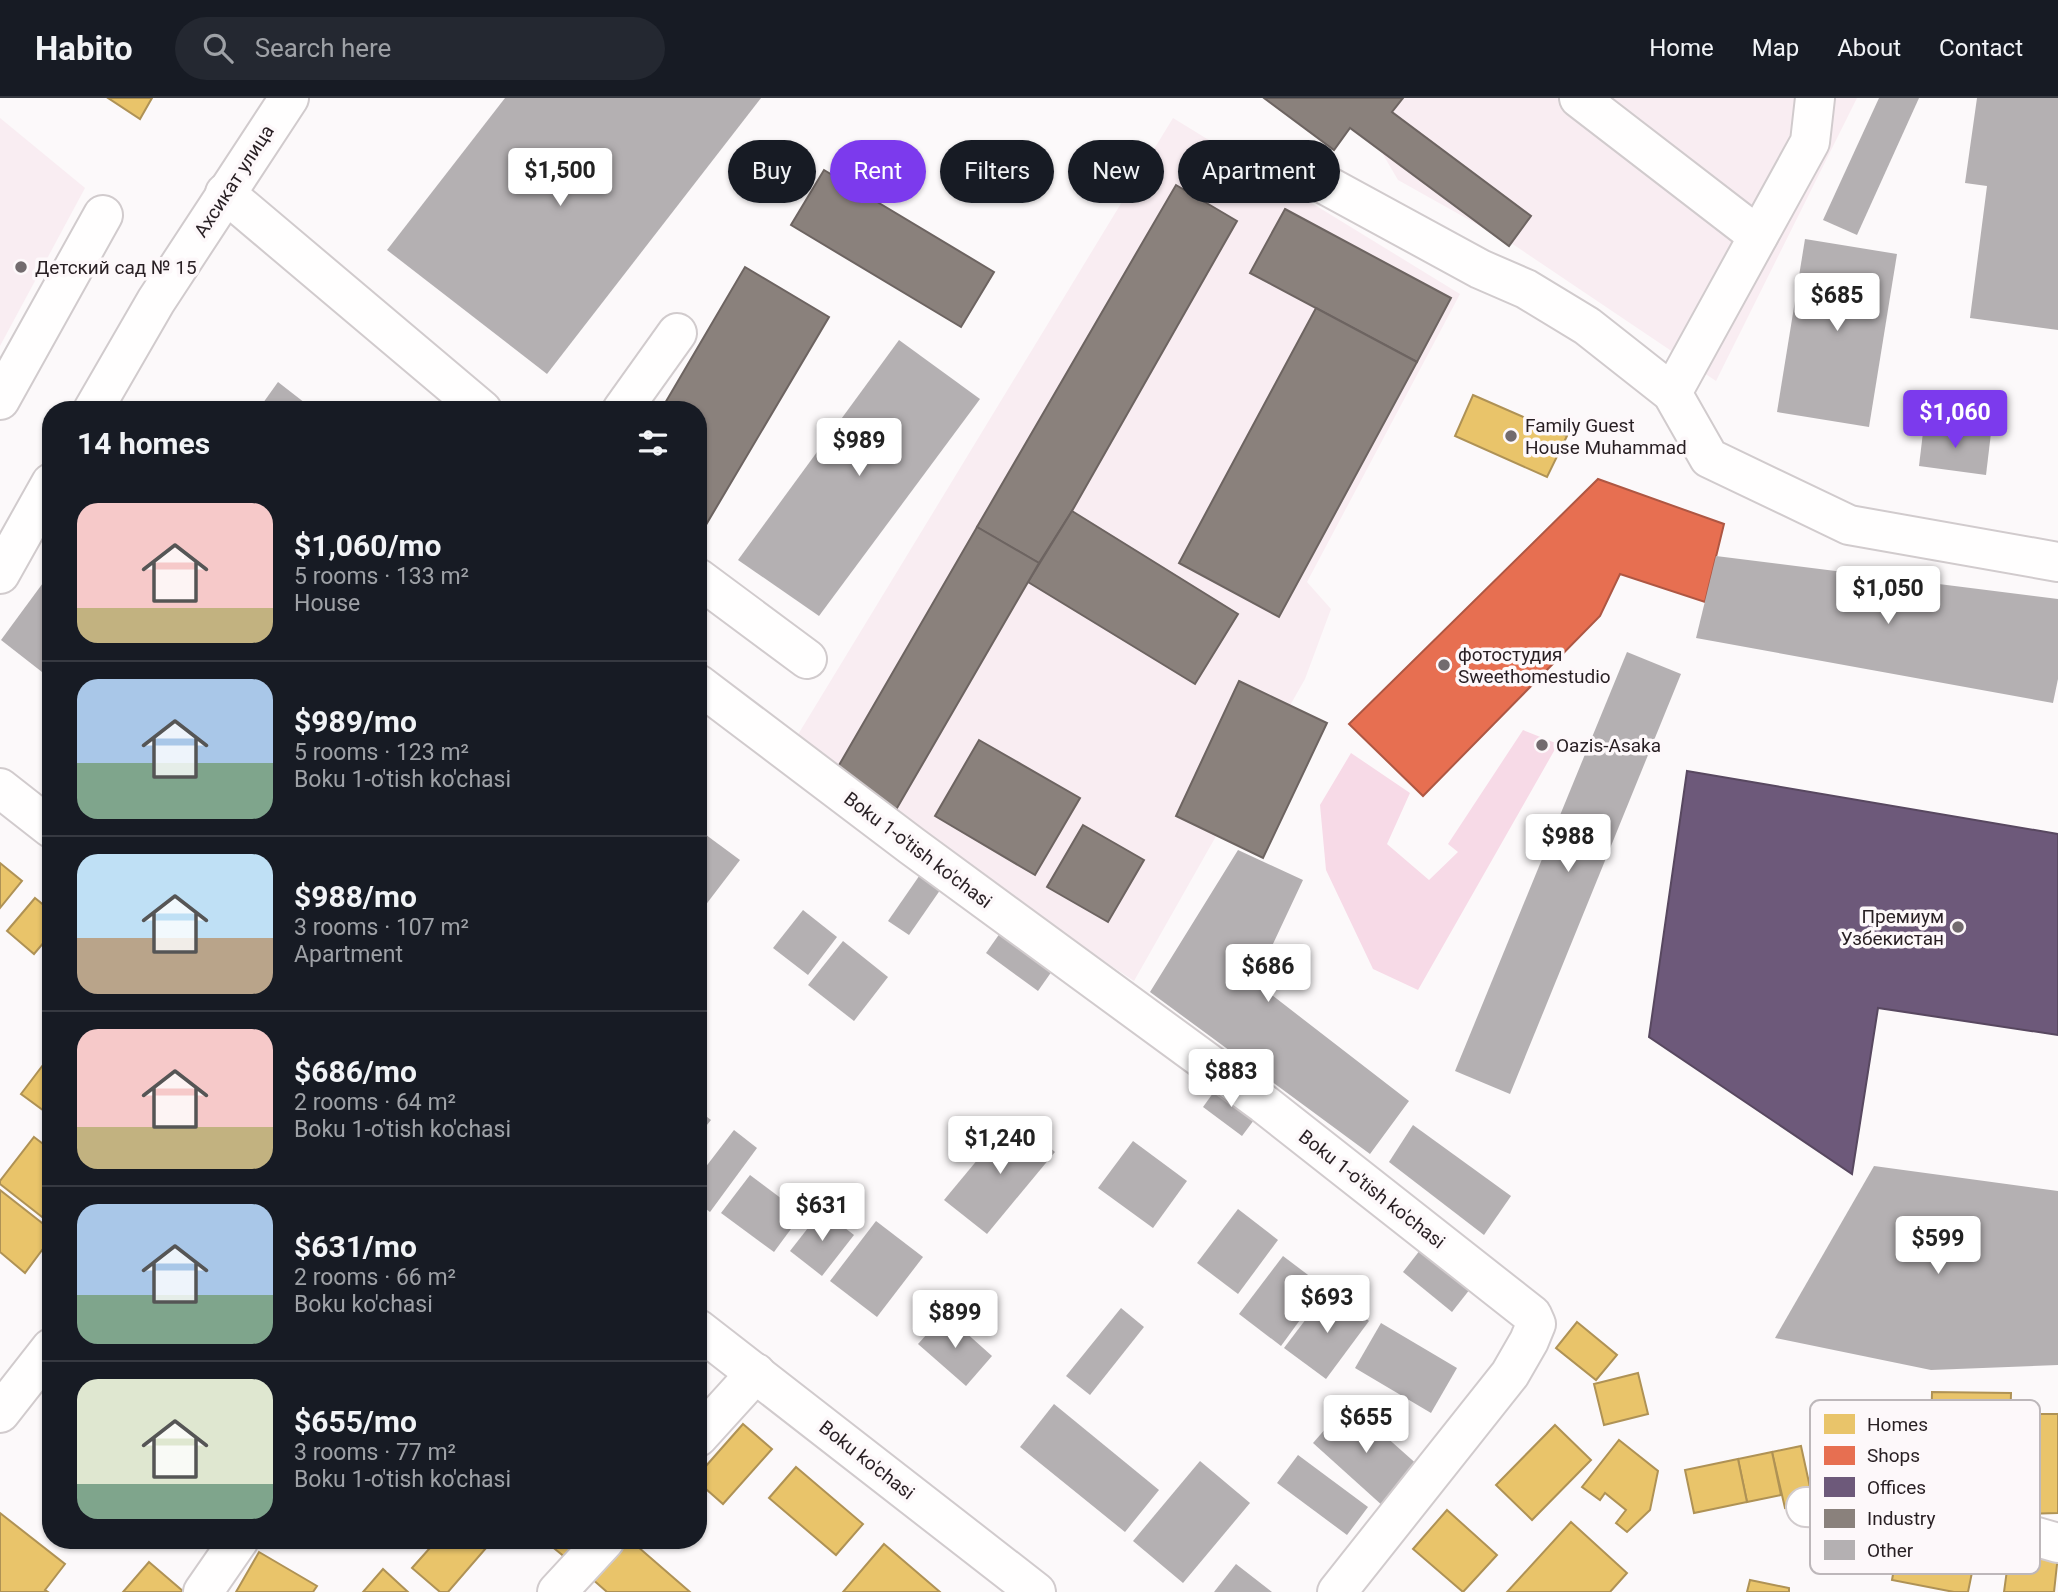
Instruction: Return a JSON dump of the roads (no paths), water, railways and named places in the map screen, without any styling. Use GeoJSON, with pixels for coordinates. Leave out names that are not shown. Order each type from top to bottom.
{"type":"FeatureCollection","features":[{"type":"Feature","properties":{"kind":"street","name":"Ахсикат улица"},"geometry":{"type":"LineString","coordinates":[[107,401],[156,301],[289,98]]}},
{"type":"Feature","properties":{"kind":"street"},"geometry":{"type":"LineString","coordinates":[[1579,98],[1758,236]]}},
{"type":"Feature","properties":{"kind":"street"},"geometry":{"type":"LineString","coordinates":[[1672,393],[1810,142],[1815,98]]}},
{"type":"Feature","properties":{"kind":"street"},"geometry":{"type":"LineString","coordinates":[[225,193],[471,401]]}},
{"type":"Feature","properties":{"kind":"street"},"geometry":{"type":"LineString","coordinates":[[1340,193],[1480,269],[1526,289],[1587,326],[1672,393],[1709,458],[1849,525],[2058,562]]}},
{"type":"Feature","properties":{"kind":"street"},"geometry":{"type":"LineString","coordinates":[[0,400],[103,215]]}},
{"type":"Feature","properties":{"kind":"street"},"geometry":{"type":"LineString","coordinates":[[628,401],[677,333]]}},
{"type":"Feature","properties":{"kind":"street"},"geometry":{"type":"LineString","coordinates":[[0,574],[42,498]]}},
{"type":"Feature","properties":{"kind":"street"},"geometry":{"type":"LineString","coordinates":[[707,585],[807,659]]}},
{"type":"Feature","properties":{"kind":"street","name":"Boku 1-o'tish ko'chasi"},"geometry":{"type":"LineString","coordinates":[[707,691],[912,846],[1264,1104],[1532,1315],[1536,1324],[1530,1341],[1510,1374],[1337,1592]]}},
{"type":"Feature","properties":{"kind":"street"},"geometry":{"type":"LineString","coordinates":[[0,788],[42,821]]}},
{"type":"Feature","properties":{"kind":"street","name":"Boku ko'chasi"},"geometry":{"type":"LineString","coordinates":[[707,1336],[1036,1592]]}},
{"type":"Feature","properties":{"kind":"street"},"geometry":{"type":"LineString","coordinates":[[0,1413],[42,1360]]}},
{"type":"Feature","properties":{"kind":"street"},"geometry":{"type":"LineString","coordinates":[[707,1427],[756,1373]]}},
{"type":"Feature","properties":{"kind":"street"},"geometry":{"type":"LineString","coordinates":[[1806,1507],[1810,1507]]}},
{"type":"Feature","properties":{"kind":"street"},"geometry":{"type":"LineString","coordinates":[[2040,1538],[2058,1543]]}},
{"type":"Feature","properties":{"kind":"street"},"geometry":{"type":"LineString","coordinates":[[203,1592],[233,1549]]}},
{"type":"Feature","properties":{"kind":"street"},"geometry":{"type":"LineString","coordinates":[[557,1592],[596,1549]]}},
{"type":"Feature","properties":{"kind":"place","name":"Детский сад № 15"},"geometry":{"type":"Point","coordinates":[21,267]}},
{"type":"Feature","properties":{"kind":"place","name":"Family Guest House Muhammad"},"geometry":{"type":"Point","coordinates":[1511,436]}},
{"type":"Feature","properties":{"kind":"place","name":"фотостудия Sweethomestudio"},"geometry":{"type":"Point","coordinates":[1444,665]}},
{"type":"Feature","properties":{"kind":"place","name":"Oazis-Asaka"},"geometry":{"type":"Point","coordinates":[1542,745]}},
{"type":"Feature","properties":{"kind":"place","name":"Премиум Узбекистан"},"geometry":{"type":"Point","coordinates":[1958,927]}}]}
